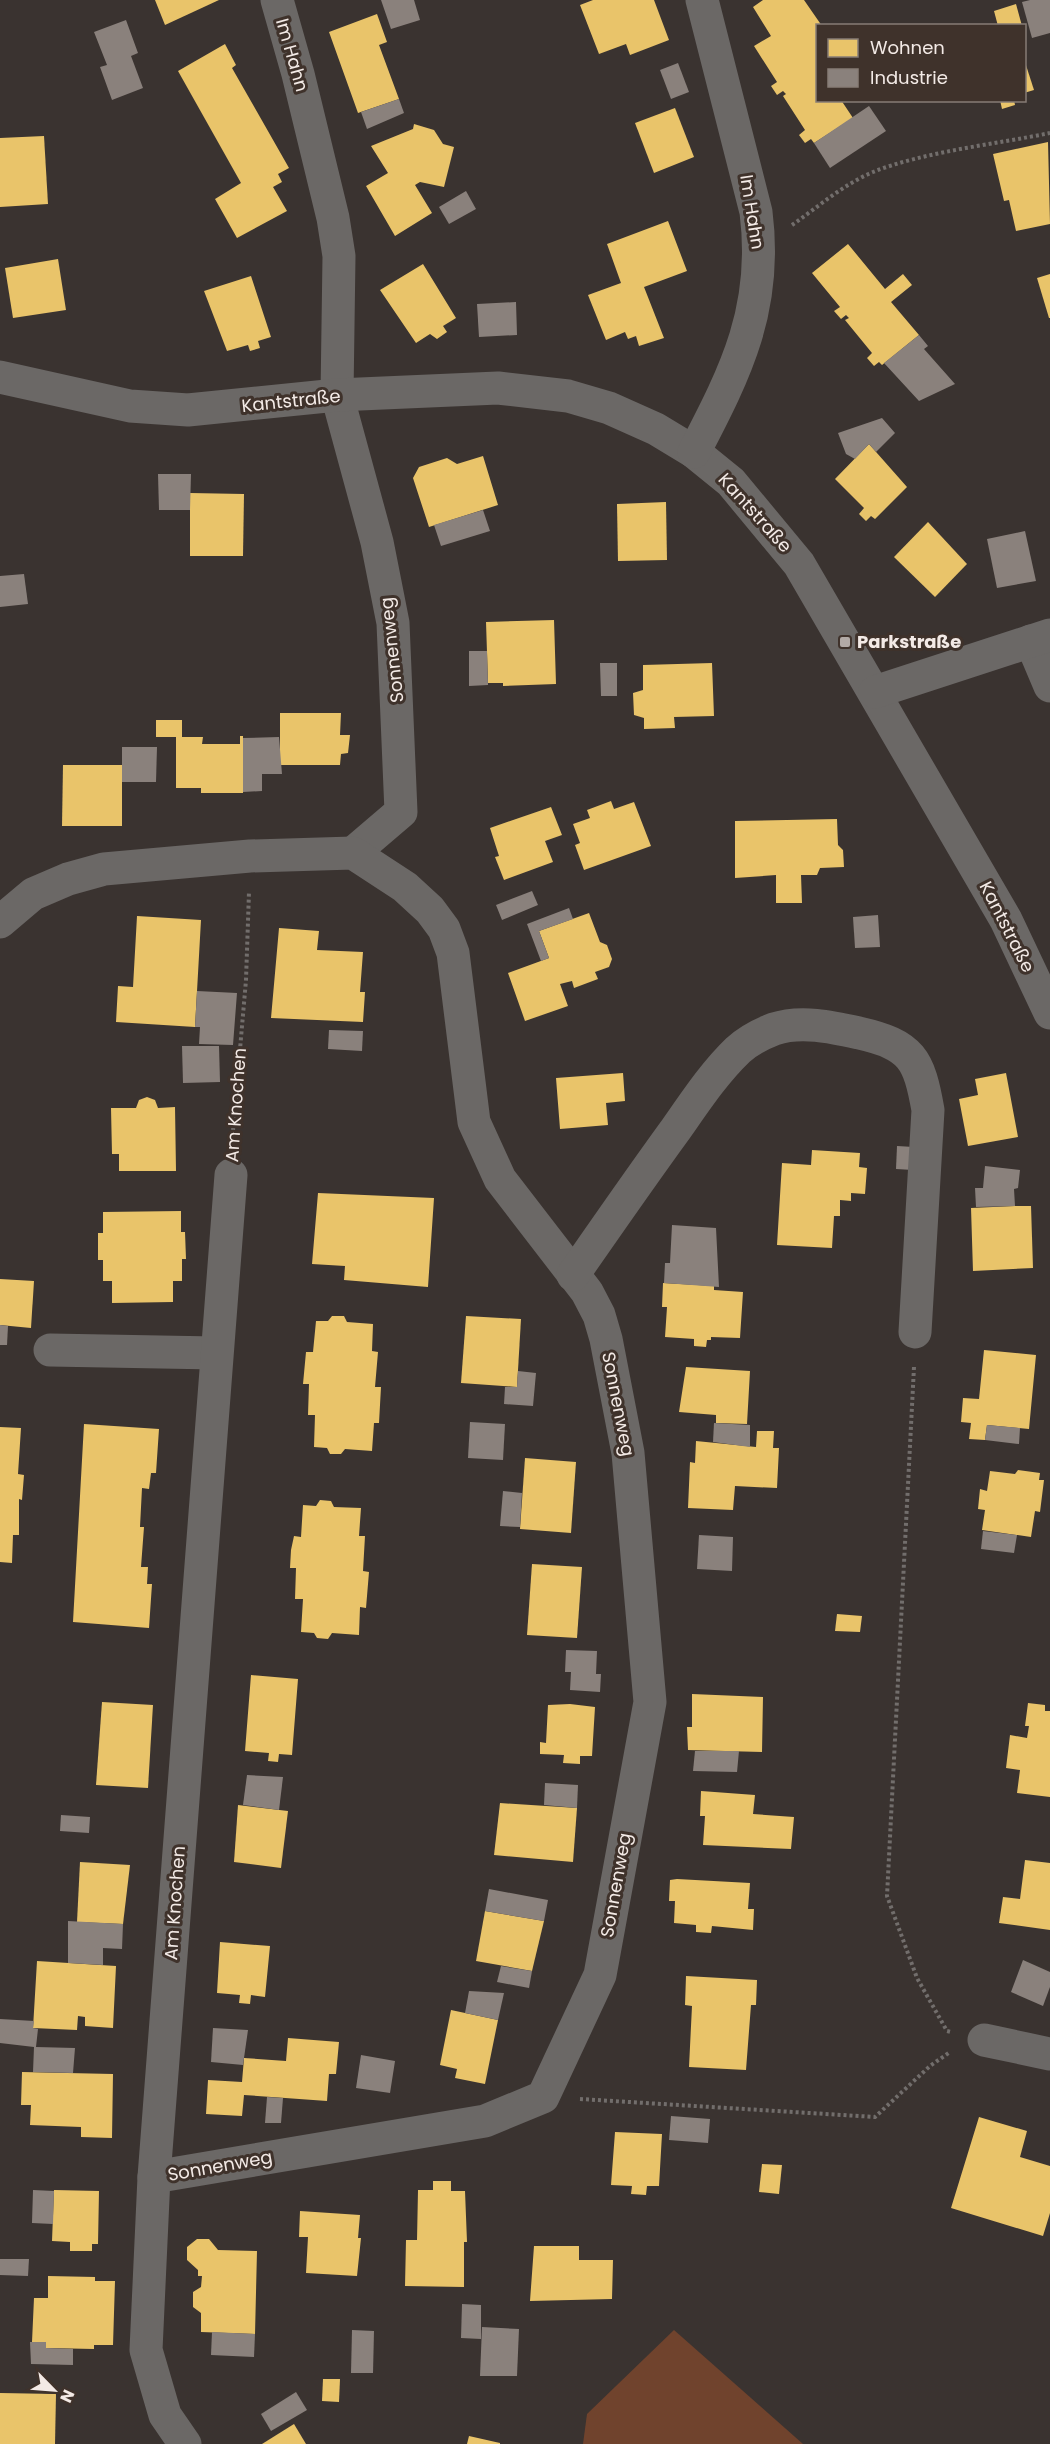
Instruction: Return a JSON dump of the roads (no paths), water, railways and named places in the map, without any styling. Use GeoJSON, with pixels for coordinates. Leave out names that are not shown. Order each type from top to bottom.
{"type":"FeatureCollection","features":[{"type":"Feature","properties":{"kind":"street","name":"Im Hahn"},"geometry":{"type":"LineString","coordinates":[[277,0],[298,74],[335,227],[339,256],[337,395]]}},
{"type":"Feature","properties":{"kind":"street","name":"Im Hahn"},"geometry":{"type":"LineString","coordinates":[[694,453],[738,365],[748,334],[760,248],[756,212],[702,0]]}},
{"type":"Feature","properties":{"kind":"street","name":"Kantstraße"},"geometry":{"type":"LineString","coordinates":[[0,377],[86,398],[158,409],[225,408],[337,395],[498,388],[568,396],[609,408],[646,424],[694,453],[731,482],[799,564],[1006,920],[1050,1013]]}},
{"type":"Feature","properties":{"kind":"street","name":"Sonnenweg"},"geometry":{"type":"LineString","coordinates":[[154,2177],[485,2121],[543,2097],[600,1975],[650,1702],[628,1453],[599,1315],[573,1275],[500,1179],[474,1122],[453,953],[444,929],[430,910],[405,887],[352,852],[401,812],[399,725],[393,623],[377,542],[337,395]]}},
{"type":"Feature","properties":{"kind":"street"},"geometry":{"type":"LineString","coordinates":[[875,692],[1041,638],[1050,686]]}},
{"type":"Feature","properties":{"kind":"street"},"geometry":{"type":"LineString","coordinates":[[0,922],[33,894],[68,879],[104,869],[250,856],[352,852]]}},
{"type":"Feature","properties":{"kind":"street"},"geometry":{"type":"LineString","coordinates":[[573,1275],[699,1097],[739,1050],[774,1029],[810,1024],[839,1028],[864,1034],[905,1051],[914,1059],[925,1092],[928,1110],[915,1332]]}},
{"type":"Feature","properties":{"kind":"street","name":"Am Knochen"},"geometry":{"type":"LineString","coordinates":[[185,2444],[165,2415],[146,2350],[154,2177],[231,1175]]}},
{"type":"Feature","properties":{"kind":"street"},"geometry":{"type":"LineString","coordinates":[[50,1350],[216,1353]]}},
{"type":"Feature","properties":{"kind":"street"},"geometry":{"type":"LineString","coordinates":[[984,2040],[1050,2054]]}},
{"type":"Feature","properties":{"kind":"place","name":"Parkstraße"},"geometry":{"type":"Point","coordinates":[845,642]}}]}
